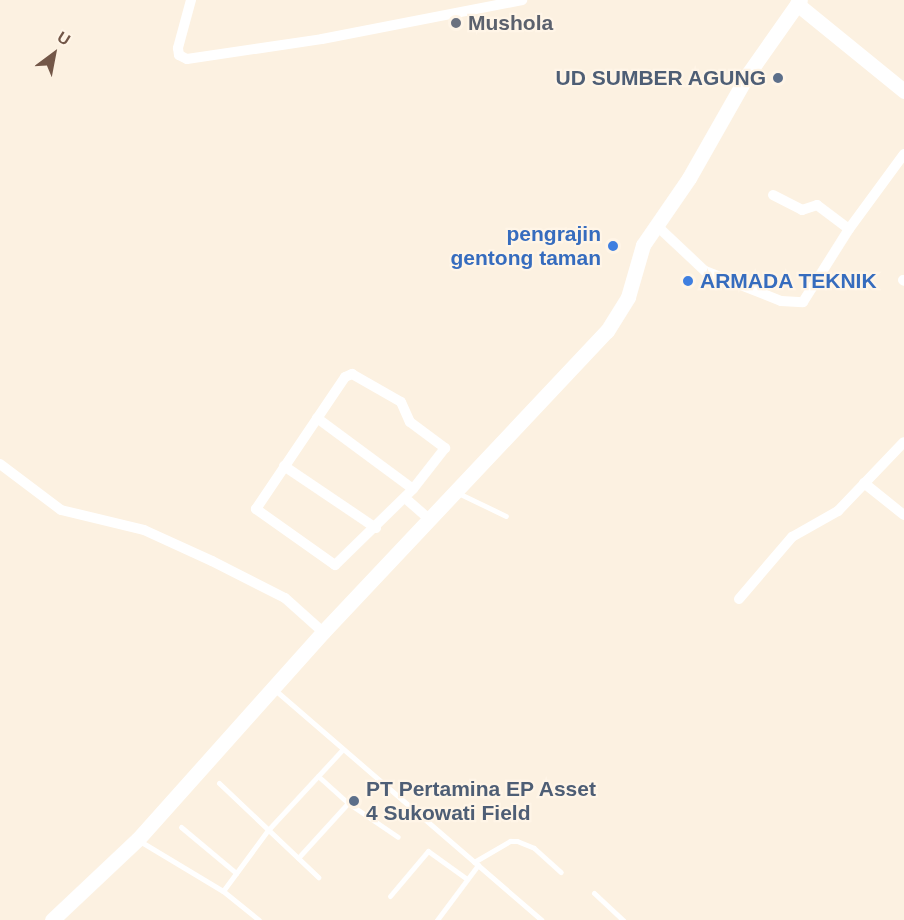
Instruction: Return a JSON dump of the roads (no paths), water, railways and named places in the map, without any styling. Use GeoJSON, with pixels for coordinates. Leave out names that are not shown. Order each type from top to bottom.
{"type":"FeatureCollection","features":[{"type":"Feature","properties":{"kind":"street"},"geometry":{"type":"LineString","coordinates":[[191,0],[178,48],[179,55],[187,59],[322,39],[522,0]]}},
{"type":"Feature","properties":{"kind":"street"},"geometry":{"type":"LineString","coordinates":[[52,920],[138,839],[275,690],[323,632],[617,318],[628,297],[643,245],[689,178],[748,74],[799,2],[904,91]]}},
{"type":"Feature","properties":{"kind":"street"},"geometry":{"type":"LineString","coordinates":[[656,225],[705,270],[781,301],[799,303],[806,299],[849,229],[904,154]]}},
{"type":"Feature","properties":{"kind":"street"},"geometry":{"type":"LineString","coordinates":[[773,195],[802,210],[818,205],[849,229]]}},
{"type":"Feature","properties":{"kind":"street"},"geometry":{"type":"LineString","coordinates":[[350,374],[401,402],[410,422],[445,448],[405,498],[340,563],[333,564],[257,511],[257,506],[284,466],[350,374]]}},
{"type":"Feature","properties":{"kind":"street"},"geometry":{"type":"LineString","coordinates":[[317,418],[413,489]]}},
{"type":"Feature","properties":{"kind":"street"},"geometry":{"type":"LineString","coordinates":[[739,599],[792,537],[838,512],[904,442]]}},
{"type":"Feature","properties":{"kind":"street"},"geometry":{"type":"LineString","coordinates":[[0,464],[61,510],[144,530],[212,561],[285,598],[323,632]]}},
{"type":"Feature","properties":{"kind":"street"},"geometry":{"type":"LineString","coordinates":[[284,466],[376,528]]}},
{"type":"Feature","properties":{"kind":"street"},"geometry":{"type":"LineString","coordinates":[[864,483],[904,515]]}},
{"type":"Feature","properties":{"kind":"street"},"geometry":{"type":"LineString","coordinates":[[405,498],[430,520]]}},
{"type":"Feature","properties":{"kind":"lane"},"geometry":{"type":"LineString","coordinates":[[456,492],[506,516]]}},
{"type":"Feature","properties":{"kind":"lane"},"geometry":{"type":"LineString","coordinates":[[275,690],[540,920]]}},
{"type":"Feature","properties":{"kind":"lane"},"geometry":{"type":"LineString","coordinates":[[223,891],[268,830],[343,749]]}},
{"type":"Feature","properties":{"kind":"lane"},"geometry":{"type":"LineString","coordinates":[[318,776],[348,803],[398,837]]}},
{"type":"Feature","properties":{"kind":"lane"},"geometry":{"type":"LineString","coordinates":[[219,783],[318,877]]}},
{"type":"Feature","properties":{"kind":"lane"},"geometry":{"type":"LineString","coordinates":[[298,858],[348,803]]}},
{"type":"Feature","properties":{"kind":"lane"},"geometry":{"type":"LineString","coordinates":[[181,827],[236,873]]}},
{"type":"Feature","properties":{"kind":"lane"},"geometry":{"type":"LineString","coordinates":[[138,839],[223,891],[259,920]]}},
{"type":"Feature","properties":{"kind":"lane"},"geometry":{"type":"LineString","coordinates":[[437,920],[476,863],[510,841],[534,849],[561,872]]}},
{"type":"Feature","properties":{"kind":"lane"},"geometry":{"type":"LineString","coordinates":[[390,896],[428,850],[467,879]]}},
{"type":"Feature","properties":{"kind":"lane"},"geometry":{"type":"LineString","coordinates":[[594,893],[623,920]]}},
{"type":"Feature","properties":{"kind":"place","name":"Mushola"},"geometry":{"type":"Point","coordinates":[456,23]}},
{"type":"Feature","properties":{"kind":"place","name":"UD SUMBER AGUNG"},"geometry":{"type":"Point","coordinates":[778,78]}},
{"type":"Feature","properties":{"kind":"place","name":"pengrajin gentong taman"},"geometry":{"type":"Point","coordinates":[613,246]}},
{"type":"Feature","properties":{"kind":"place","name":"ARMADA TEKNIK"},"geometry":{"type":"Point","coordinates":[688,281]}},
{"type":"Feature","properties":{"kind":"place","name":"PT Pertamina EP Asset 4 Sukowati Field"},"geometry":{"type":"Point","coordinates":[354,801]}}]}
